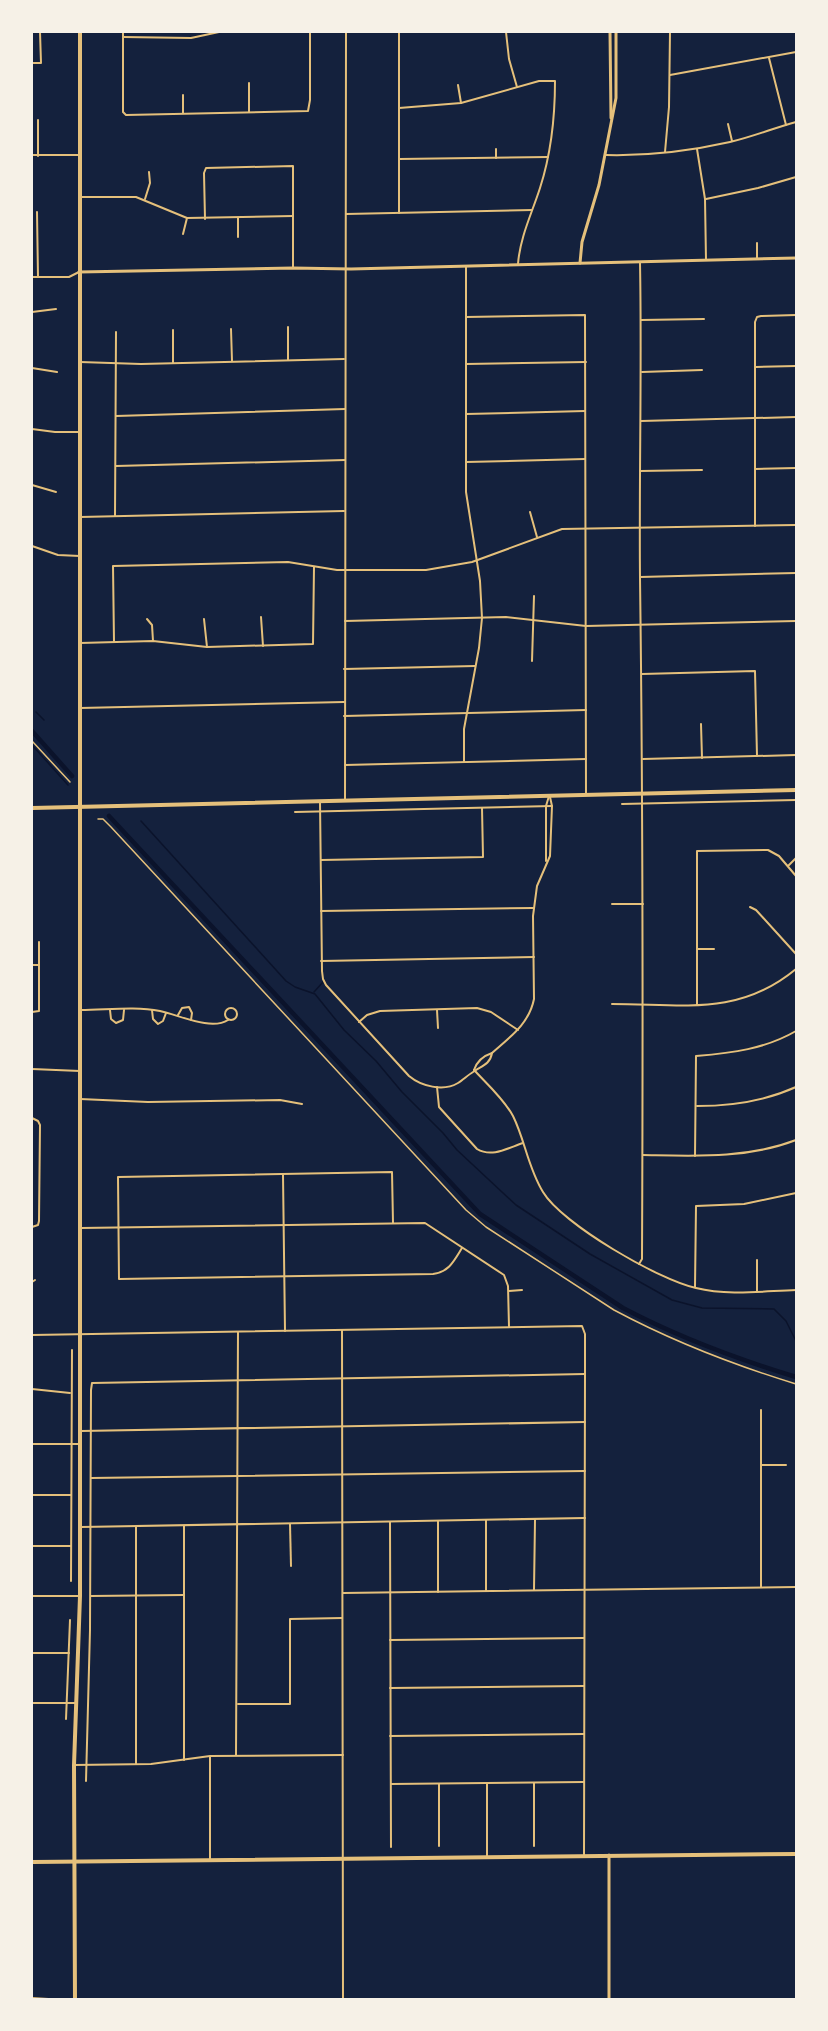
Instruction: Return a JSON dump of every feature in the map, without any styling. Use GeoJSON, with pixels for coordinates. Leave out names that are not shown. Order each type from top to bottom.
{"type":"FeatureCollection","features":[{"type":"Feature","properties":{"kind":"main road"},"geometry":{"type":"LineString","coordinates":[[75,2000],[74,1765],[80,1596],[81,1228],[80,32]]}},
{"type":"Feature","properties":{"kind":"main road"},"geometry":{"type":"LineString","coordinates":[[32,808],[796,790]]}},
{"type":"Feature","properties":{"kind":"main road"},"geometry":{"type":"LineString","coordinates":[[32,1863],[796,1854]]}},
{"type":"Feature","properties":{"kind":"street"},"geometry":{"type":"LineString","coordinates":[[32,63],[41,63],[40,32]]}},
{"type":"Feature","properties":{"kind":"street"},"geometry":{"type":"LineString","coordinates":[[123,32],[123,114],[126,115],[308,111],[310,32]]}},
{"type":"Feature","properties":{"kind":"street"},"geometry":{"type":"LineString","coordinates":[[173,32],[173,38]]}},
{"type":"Feature","properties":{"kind":"street"},"geometry":{"type":"LineString","coordinates":[[123,37],[198,37],[219,32]]}},
{"type":"Feature","properties":{"kind":"street"},"geometry":{"type":"LineString","coordinates":[[345,801],[346,32]]}},
{"type":"Feature","properties":{"kind":"street"},"geometry":{"type":"LineString","coordinates":[[399,32],[399,213]]}},
{"type":"Feature","properties":{"kind":"street"},"geometry":{"type":"LineString","coordinates":[[506,32],[509,59],[517,87]]}},
{"type":"Feature","properties":{"kind":"street"},"geometry":{"type":"LineString","coordinates":[[610,32],[611,120]]}},
{"type":"Feature","properties":{"kind":"street"},"geometry":{"type":"LineString","coordinates":[[580,263],[582,242],[600,185],[616,98],[616,32]]}},
{"type":"Feature","properties":{"kind":"street"},"geometry":{"type":"LineString","coordinates":[[665,152],[670,32]]}},
{"type":"Feature","properties":{"kind":"street"},"geometry":{"type":"LineString","coordinates":[[670,75],[796,52]]}},
{"type":"Feature","properties":{"kind":"street"},"geometry":{"type":"LineString","coordinates":[[769,56],[786,125]]}},
{"type":"Feature","properties":{"kind":"street"},"geometry":{"type":"LineString","coordinates":[[399,108],[461,103],[539,81],[555,81],[548,157],[521,242],[518,264]]}},
{"type":"Feature","properties":{"kind":"street"},"geometry":{"type":"LineString","coordinates":[[249,83],[249,112]]}},
{"type":"Feature","properties":{"kind":"street"},"geometry":{"type":"LineString","coordinates":[[458,85],[461,103]]}},
{"type":"Feature","properties":{"kind":"street"},"geometry":{"type":"LineString","coordinates":[[183,95],[183,113]]}},
{"type":"Feature","properties":{"kind":"street"},"geometry":{"type":"LineString","coordinates":[[38,120],[38,156]]}},
{"type":"Feature","properties":{"kind":"street"},"geometry":{"type":"LineString","coordinates":[[606,155],[697,148],[732,141],[796,122]]}},
{"type":"Feature","properties":{"kind":"street"},"geometry":{"type":"LineString","coordinates":[[728,124],[732,141]]}},
{"type":"Feature","properties":{"kind":"street"},"geometry":{"type":"LineString","coordinates":[[496,148],[496,158]]}},
{"type":"Feature","properties":{"kind":"street"},"geometry":{"type":"LineString","coordinates":[[697,148],[705,199],[706,260]]}},
{"type":"Feature","properties":{"kind":"street"},"geometry":{"type":"LineString","coordinates":[[32,155],[80,155]]}},
{"type":"Feature","properties":{"kind":"street"},"geometry":{"type":"LineString","coordinates":[[399,159],[548,157]]}},
{"type":"Feature","properties":{"kind":"street"},"geometry":{"type":"LineString","coordinates":[[205,219],[204,173],[206,168],[293,166],[293,268]]}},
{"type":"Feature","properties":{"kind":"street"},"geometry":{"type":"LineString","coordinates":[[145,199],[150,183],[150,172]]}},
{"type":"Feature","properties":{"kind":"street"},"geometry":{"type":"LineString","coordinates":[[705,199],[796,177]]}},
{"type":"Feature","properties":{"kind":"street"},"geometry":{"type":"LineString","coordinates":[[80,196],[126,195],[145,199],[187,218],[293,216]]}},
{"type":"Feature","properties":{"kind":"street"},"geometry":{"type":"LineString","coordinates":[[345,214],[532,210]]}},
{"type":"Feature","properties":{"kind":"street"},"geometry":{"type":"LineString","coordinates":[[37,212],[38,277]]}},
{"type":"Feature","properties":{"kind":"street"},"geometry":{"type":"LineString","coordinates":[[183,234],[187,218]]}},
{"type":"Feature","properties":{"kind":"street"},"geometry":{"type":"LineString","coordinates":[[238,218],[238,237]]}},
{"type":"Feature","properties":{"kind":"street"},"geometry":{"type":"LineString","coordinates":[[757,243],[757,259]]}},
{"type":"Feature","properties":{"kind":"street"},"geometry":{"type":"LineString","coordinates":[[32,277],[69,276],[79,272],[796,258]]}},
{"type":"Feature","properties":{"kind":"street"},"geometry":{"type":"LineString","coordinates":[[639,1264],[642,1259],[643,1155],[640,262]]}},
{"type":"Feature","properties":{"kind":"street"},"geometry":{"type":"LineString","coordinates":[[464,762],[466,714],[482,618],[480,581],[465,492],[466,266]]}},
{"type":"Feature","properties":{"kind":"street"},"geometry":{"type":"LineString","coordinates":[[32,312],[56,309]]}},
{"type":"Feature","properties":{"kind":"street"},"geometry":{"type":"LineString","coordinates":[[466,317],[585,315],[586,795]]}},
{"type":"Feature","properties":{"kind":"street"},"geometry":{"type":"LineString","coordinates":[[755,526],[757,317],[796,315]]}},
{"type":"Feature","properties":{"kind":"street"},"geometry":{"type":"LineString","coordinates":[[641,320],[704,319]]}},
{"type":"Feature","properties":{"kind":"street"},"geometry":{"type":"LineString","coordinates":[[288,327],[288,360]]}},
{"type":"Feature","properties":{"kind":"street"},"geometry":{"type":"LineString","coordinates":[[231,328],[232,361]]}},
{"type":"Feature","properties":{"kind":"street"},"geometry":{"type":"LineString","coordinates":[[173,330],[173,363]]}},
{"type":"Feature","properties":{"kind":"street"},"geometry":{"type":"LineString","coordinates":[[115,516],[116,332]]}},
{"type":"Feature","properties":{"kind":"street"},"geometry":{"type":"LineString","coordinates":[[80,362],[141,364],[344,359]]}},
{"type":"Feature","properties":{"kind":"street"},"geometry":{"type":"LineString","coordinates":[[466,364],[586,362]]}},
{"type":"Feature","properties":{"kind":"street"},"geometry":{"type":"LineString","coordinates":[[756,367],[796,366]]}},
{"type":"Feature","properties":{"kind":"street"},"geometry":{"type":"LineString","coordinates":[[32,368],[57,372]]}},
{"type":"Feature","properties":{"kind":"street"},"geometry":{"type":"LineString","coordinates":[[641,372],[702,369]]}},
{"type":"Feature","properties":{"kind":"street"},"geometry":{"type":"LineString","coordinates":[[116,416],[345,409]]}},
{"type":"Feature","properties":{"kind":"street"},"geometry":{"type":"LineString","coordinates":[[466,414],[585,411]]}},
{"type":"Feature","properties":{"kind":"street"},"geometry":{"type":"LineString","coordinates":[[641,421],[796,417]]}},
{"type":"Feature","properties":{"kind":"street"},"geometry":{"type":"LineString","coordinates":[[32,429],[79,432]]}},
{"type":"Feature","properties":{"kind":"street"},"geometry":{"type":"LineString","coordinates":[[466,462],[585,459]]}},
{"type":"Feature","properties":{"kind":"street"},"geometry":{"type":"LineString","coordinates":[[116,466],[345,460]]}},
{"type":"Feature","properties":{"kind":"street"},"geometry":{"type":"LineString","coordinates":[[755,469],[796,468]]}},
{"type":"Feature","properties":{"kind":"street"},"geometry":{"type":"LineString","coordinates":[[640,471],[702,470]]}},
{"type":"Feature","properties":{"kind":"street"},"geometry":{"type":"LineString","coordinates":[[32,485],[56,492]]}},
{"type":"Feature","properties":{"kind":"street"},"geometry":{"type":"LineString","coordinates":[[80,517],[344,511]]}},
{"type":"Feature","properties":{"kind":"street"},"geometry":{"type":"LineString","coordinates":[[530,512],[537,537]]}},
{"type":"Feature","properties":{"kind":"street"},"geometry":{"type":"LineString","coordinates":[[114,642],[113,566],[288,562],[345,570],[426,570],[453,567],[476,561],[562,529],[796,525]]}},
{"type":"Feature","properties":{"kind":"street"},"geometry":{"type":"LineString","coordinates":[[32,546],[58,555],[80,556]]}},
{"type":"Feature","properties":{"kind":"street"},"geometry":{"type":"LineString","coordinates":[[80,643],[153,641],[207,647],[313,644],[314,567]]}},
{"type":"Feature","properties":{"kind":"street"},"geometry":{"type":"LineString","coordinates":[[640,577],[796,573]]}},
{"type":"Feature","properties":{"kind":"street"},"geometry":{"type":"LineString","coordinates":[[532,661],[534,596]]}},
{"type":"Feature","properties":{"kind":"street"},"geometry":{"type":"LineString","coordinates":[[261,617],[263,646]]}},
{"type":"Feature","properties":{"kind":"street"},"geometry":{"type":"LineString","coordinates":[[345,621],[506,617],[586,626],[796,621]]}},
{"type":"Feature","properties":{"kind":"street"},"geometry":{"type":"LineString","coordinates":[[147,619],[152,626],[153,641]]}},
{"type":"Feature","properties":{"kind":"street"},"geometry":{"type":"LineString","coordinates":[[204,619],[207,647]]}},
{"type":"Feature","properties":{"kind":"street"},"geometry":{"type":"LineString","coordinates":[[345,669],[475,666]]}},
{"type":"Feature","properties":{"kind":"street"},"geometry":{"type":"LineString","coordinates":[[642,674],[755,671],[757,756]]}},
{"type":"Feature","properties":{"kind":"street"},"geometry":{"type":"LineString","coordinates":[[80,708],[345,702]]}},
{"type":"Feature","properties":{"kind":"street"},"geometry":{"type":"LineString","coordinates":[[344,717],[586,710]]}},
{"type":"Feature","properties":{"kind":"street"},"geometry":{"type":"LineString","coordinates":[[701,724],[702,758]]}},
{"type":"Feature","properties":{"kind":"street"},"geometry":{"type":"LineString","coordinates":[[643,759],[796,755]]}},
{"type":"Feature","properties":{"kind":"street"},"geometry":{"type":"LineString","coordinates":[[345,765],[586,759]]}},
{"type":"Feature","properties":{"kind":"street"},"geometry":{"type":"LineString","coordinates":[[474,1070],[476,1064],[518,1030],[531,1013],[534,999],[533,908],[537,886],[550,856],[552,806],[549,796]]}},
{"type":"Feature","properties":{"kind":"street"},"geometry":{"type":"LineString","coordinates":[[546,861],[546,806],[549,796]]}},
{"type":"Feature","properties":{"kind":"street"},"geometry":{"type":"LineString","coordinates":[[622,804],[796,800]]}},
{"type":"Feature","properties":{"kind":"street"},"geometry":{"type":"LineString","coordinates":[[320,802],[321,961],[324,981],[414,1080],[426,1086],[453,1086],[474,1070],[483,1067],[491,1059],[492,1053]]}},
{"type":"Feature","properties":{"kind":"street"},"geometry":{"type":"LineString","coordinates":[[295,812],[552,806]]}},
{"type":"Feature","properties":{"kind":"street"},"geometry":{"type":"LineString","coordinates":[[321,860],[483,857],[482,808]]}},
{"type":"Feature","properties":{"kind":"street"},"geometry":{"type":"LineString","coordinates":[[546,829],[551,829]]}},
{"type":"Feature","properties":{"kind":"street"},"geometry":{"type":"LineString","coordinates":[[697,1005],[697,851],[768,850],[788,866],[796,876]]}},
{"type":"Feature","properties":{"kind":"street"},"geometry":{"type":"LineString","coordinates":[[788,866],[796,858]]}},
{"type":"Feature","properties":{"kind":"street"},"geometry":{"type":"LineString","coordinates":[[612,904],[643,904]]}},
{"type":"Feature","properties":{"kind":"street"},"geometry":{"type":"LineString","coordinates":[[750,907],[756,910],[796,954]]}},
{"type":"Feature","properties":{"kind":"street"},"geometry":{"type":"LineString","coordinates":[[321,911],[533,908]]}},
{"type":"Feature","properties":{"kind":"street"},"geometry":{"type":"LineString","coordinates":[[32,1012],[39,1011],[39,942]]}},
{"type":"Feature","properties":{"kind":"street"},"geometry":{"type":"LineString","coordinates":[[697,949],[714,949]]}},
{"type":"Feature","properties":{"kind":"street"},"geometry":{"type":"LineString","coordinates":[[321,961],[534,957]]}},
{"type":"Feature","properties":{"kind":"street"},"geometry":{"type":"LineString","coordinates":[[32,965],[39,965]]}},
{"type":"Feature","properties":{"kind":"street"},"geometry":{"type":"LineString","coordinates":[[612,1004],[719,1005],[763,992],[781,982],[796,969]]}},
{"type":"Feature","properties":{"kind":"street"},"geometry":{"type":"LineString","coordinates":[[178,1016],[182,1008],[186,1006],[191,1009],[191,1020]]}},
{"type":"Feature","properties":{"kind":"street"},"geometry":{"type":"LineString","coordinates":[[81,1010],[152,1010],[191,1020],[221,1023],[234,1020],[237,1011],[233,1008],[225,1011],[228,1020]]}},
{"type":"Feature","properties":{"kind":"street"},"geometry":{"type":"LineString","coordinates":[[359,1022],[373,1012],[483,1009],[518,1030]]}},
{"type":"Feature","properties":{"kind":"street"},"geometry":{"type":"LineString","coordinates":[[110,1010],[111,1019],[118,1023],[123,1020],[124,1010]]}},
{"type":"Feature","properties":{"kind":"street"},"geometry":{"type":"LineString","coordinates":[[152,1010],[153,1019],[158,1024],[163,1022],[166,1013]]}},
{"type":"Feature","properties":{"kind":"street"},"geometry":{"type":"LineString","coordinates":[[437,1010],[438,1028]]}},
{"type":"Feature","properties":{"kind":"street"},"geometry":{"type":"LineString","coordinates":[[695,1156],[696,1056],[724,1054],[759,1047],[796,1031]]}},
{"type":"Feature","properties":{"kind":"street"},"geometry":{"type":"LineString","coordinates":[[32,1069],[80,1071]]}},
{"type":"Feature","properties":{"kind":"street"},"geometry":{"type":"LineString","coordinates":[[474,1070],[512,1114],[534,1176],[544,1194],[554,1207],[609,1246],[639,1264],[695,1288],[724,1292],[796,1290]]}},
{"type":"Feature","properties":{"kind":"street"},"geometry":{"type":"LineString","coordinates":[[437,1087],[439,1107],[477,1149],[493,1153],[523,1143]]}},
{"type":"Feature","properties":{"kind":"street"},"geometry":{"type":"LineString","coordinates":[[696,1106],[719,1106],[753,1101],[796,1087]]}},
{"type":"Feature","properties":{"kind":"street"},"geometry":{"type":"LineString","coordinates":[[80,1099],[148,1102],[280,1100],[302,1104]]}},
{"type":"Feature","properties":{"kind":"street"},"geometry":{"type":"LineString","coordinates":[[32,1118],[38,1120],[39,1225],[32,1227]]}},
{"type":"Feature","properties":{"kind":"street"},"geometry":{"type":"LineString","coordinates":[[643,1155],[735,1155],[768,1149],[796,1140]]}},
{"type":"Feature","properties":{"kind":"street"},"geometry":{"type":"LineString","coordinates":[[393,1223],[392,1172],[118,1177],[119,1280],[439,1274],[452,1265],[462,1248]]}},
{"type":"Feature","properties":{"kind":"street"},"geometry":{"type":"LineString","coordinates":[[283,1175],[285,1330]]}},
{"type":"Feature","properties":{"kind":"street"},"geometry":{"type":"LineString","coordinates":[[695,1288],[696,1206],[744,1204],[796,1193]]}},
{"type":"Feature","properties":{"kind":"street"},"geometry":{"type":"LineString","coordinates":[[81,1228],[424,1223],[499,1270],[506,1280],[508,1291],[509,1327]]}},
{"type":"Feature","properties":{"kind":"street"},"geometry":{"type":"LineString","coordinates":[[757,1260],[757,1291]]}},
{"type":"Feature","properties":{"kind":"street"},"geometry":{"type":"LineString","coordinates":[[508,1291],[522,1290]]}},
{"type":"Feature","properties":{"kind":"street"},"geometry":{"type":"LineString","coordinates":[[32,1335],[582,1326],[585,1334],[584,1856]]}},
{"type":"Feature","properties":{"kind":"street"},"geometry":{"type":"LineString","coordinates":[[342,1329],[344,1427],[343,2000]]}},
{"type":"Feature","properties":{"kind":"street"},"geometry":{"type":"LineString","coordinates":[[237,1755],[238,1331]]}},
{"type":"Feature","properties":{"kind":"street"},"geometry":{"type":"LineString","coordinates":[[71,1581],[72,1350]]}},
{"type":"Feature","properties":{"kind":"street"},"geometry":{"type":"LineString","coordinates":[[86,1781],[92,1383],[585,1374]]}},
{"type":"Feature","properties":{"kind":"street"},"geometry":{"type":"LineString","coordinates":[[32,1389],[72,1393]]}},
{"type":"Feature","properties":{"kind":"street"},"geometry":{"type":"LineString","coordinates":[[760,1587],[761,1410]]}},
{"type":"Feature","properties":{"kind":"street"},"geometry":{"type":"LineString","coordinates":[[80,1431],[585,1422]]}},
{"type":"Feature","properties":{"kind":"street"},"geometry":{"type":"LineString","coordinates":[[32,1444],[80,1444]]}},
{"type":"Feature","properties":{"kind":"street"},"geometry":{"type":"LineString","coordinates":[[761,1466],[786,1466]]}},
{"type":"Feature","properties":{"kind":"street"},"geometry":{"type":"LineString","coordinates":[[91,1478],[585,1471]]}},
{"type":"Feature","properties":{"kind":"street"},"geometry":{"type":"LineString","coordinates":[[32,1495],[71,1495]]}},
{"type":"Feature","properties":{"kind":"street"},"geometry":{"type":"LineString","coordinates":[[80,1527],[585,1518]]}},
{"type":"Feature","properties":{"kind":"street"},"geometry":{"type":"LineString","coordinates":[[486,1520],[486,1591]]}},
{"type":"Feature","properties":{"kind":"street"},"geometry":{"type":"LineString","coordinates":[[534,1590],[535,1520]]}},
{"type":"Feature","properties":{"kind":"street"},"geometry":{"type":"LineString","coordinates":[[438,1521],[438,1592]]}},
{"type":"Feature","properties":{"kind":"street"},"geometry":{"type":"LineString","coordinates":[[390,1522],[391,1847]]}},
{"type":"Feature","properties":{"kind":"street"},"geometry":{"type":"LineString","coordinates":[[290,1524],[291,1566]]}},
{"type":"Feature","properties":{"kind":"street"},"geometry":{"type":"LineString","coordinates":[[184,1525],[184,1760]]}},
{"type":"Feature","properties":{"kind":"street"},"geometry":{"type":"LineString","coordinates":[[136,1526],[136,1764]]}},
{"type":"Feature","properties":{"kind":"street"},"geometry":{"type":"LineString","coordinates":[[32,1546],[71,1545]]}},
{"type":"Feature","properties":{"kind":"street"},"geometry":{"type":"LineString","coordinates":[[342,1593],[796,1587]]}},
{"type":"Feature","properties":{"kind":"street"},"geometry":{"type":"LineString","coordinates":[[90,1596],[184,1595]]}},
{"type":"Feature","properties":{"kind":"street"},"geometry":{"type":"LineString","coordinates":[[32,1596],[80,1596]]}},
{"type":"Feature","properties":{"kind":"street"},"geometry":{"type":"LineString","coordinates":[[237,1704],[290,1704],[290,1619],[342,1618]]}},
{"type":"Feature","properties":{"kind":"street"},"geometry":{"type":"LineString","coordinates":[[66,1719],[70,1620]]}},
{"type":"Feature","properties":{"kind":"street"},"geometry":{"type":"LineString","coordinates":[[390,1640],[584,1638]]}},
{"type":"Feature","properties":{"kind":"street"},"geometry":{"type":"LineString","coordinates":[[32,1653],[69,1653]]}},
{"type":"Feature","properties":{"kind":"street"},"geometry":{"type":"LineString","coordinates":[[390,1688],[584,1686]]}},
{"type":"Feature","properties":{"kind":"street"},"geometry":{"type":"LineString","coordinates":[[32,1703],[76,1703]]}},
{"type":"Feature","properties":{"kind":"street"},"geometry":{"type":"LineString","coordinates":[[390,1736],[584,1734]]}},
{"type":"Feature","properties":{"kind":"street"},"geometry":{"type":"LineString","coordinates":[[74,1765],[136,1764],[210,1756],[343,1755]]}},
{"type":"Feature","properties":{"kind":"street"},"geometry":{"type":"LineString","coordinates":[[210,1756],[210,1860]]}},
{"type":"Feature","properties":{"kind":"street"},"geometry":{"type":"LineString","coordinates":[[390,1784],[584,1782]]}},
{"type":"Feature","properties":{"kind":"street"},"geometry":{"type":"LineString","coordinates":[[486,1783],[487,1856]]}},
{"type":"Feature","properties":{"kind":"street"},"geometry":{"type":"LineString","coordinates":[[534,1783],[534,1846]]}},
{"type":"Feature","properties":{"kind":"street"},"geometry":{"type":"LineString","coordinates":[[439,1784],[439,1846]]}},
{"type":"Feature","properties":{"kind":"street"},"geometry":{"type":"LineString","coordinates":[[609,1855],[609,2000]]}},
{"type":"Feature","properties":{"kind":"street"},"geometry":{"type":"LineString","coordinates":[[32,1998],[65,1999]]}},
{"type":"Feature","properties":{"kind":"lane"},"geometry":{"type":"LineString","coordinates":[[32,741],[70,782]]}},
{"type":"Feature","properties":{"kind":"lane"},"geometry":{"type":"LineString","coordinates":[[98,819],[103,819],[111,827],[474,1218],[636,1322],[735,1364],[796,1384]]}},
{"type":"Feature","properties":{"kind":"waterway"},"geometry":{"type":"LineString","coordinates":[[36,712],[44,720]]}},
{"type":"Feature","properties":{"kind":"waterway"},"geometry":{"type":"LineString","coordinates":[[32,731],[72,776]]}},
{"type":"Feature","properties":{"kind":"waterway"},"geometry":{"type":"LineString","coordinates":[[32,745],[68,785]]}},
{"type":"Feature","properties":{"kind":"waterway"},"geometry":{"type":"LineString","coordinates":[[109,816],[480,1214],[623,1308],[708,1347],[796,1377]]}},
{"type":"Feature","properties":{"kind":"waterway"},"geometry":{"type":"LineString","coordinates":[[141,821],[286,981],[315,994],[344,1030],[376,1061],[457,1150],[516,1205],[590,1254],[672,1300],[702,1308],[774,1309],[786,1321],[796,1341]]}},
{"type":"Feature","properties":{"kind":"waterway"},"geometry":{"type":"LineString","coordinates":[[314,992],[323,982]]}}]}
